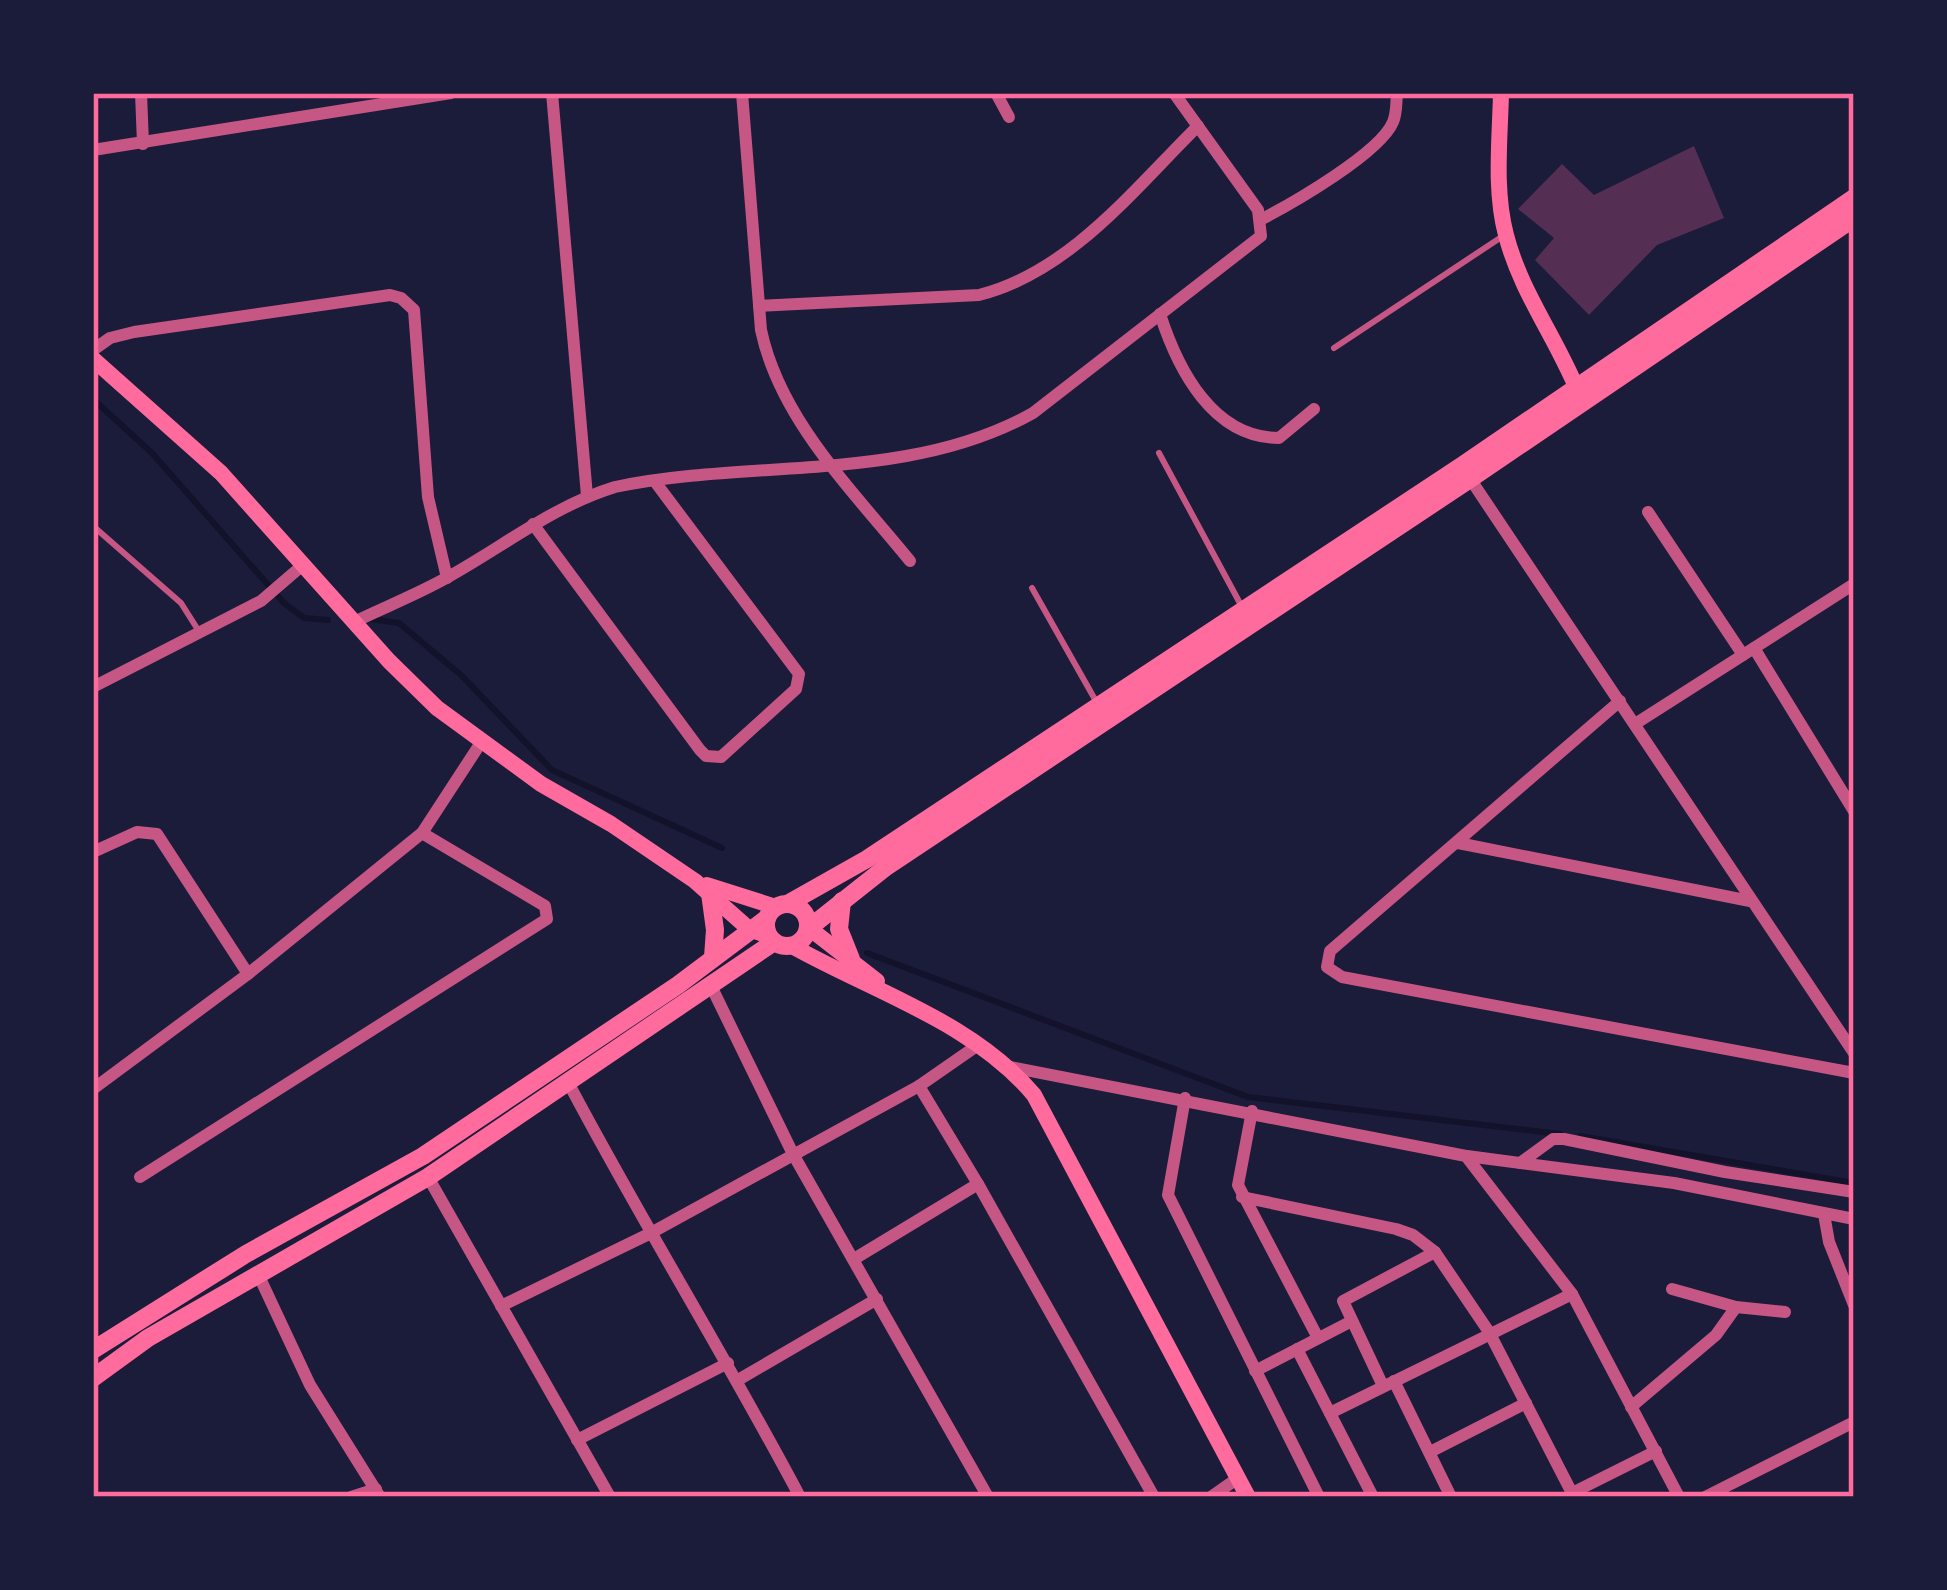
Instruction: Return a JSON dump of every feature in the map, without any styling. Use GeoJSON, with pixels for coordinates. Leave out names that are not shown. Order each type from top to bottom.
{"type":"FeatureCollection","features":[{"type":"Feature","properties":{"kind":"highway"},"geometry":{"type":"LineString","coordinates":[[774,926],[800,942],[809,928],[886,867],[1579,395],[1854,198]]}},
{"type":"Feature","properties":{"kind":"highway"},"geometry":{"type":"LineString","coordinates":[[1579,395],[1854,218]]}},
{"type":"Feature","properties":{"kind":"highway"},"geometry":{"type":"LineString","coordinates":[[93,1378],[148,1339],[428,1177],[712,988],[774,926],[867,859],[1244,610],[1467,472]]}},
{"type":"Feature","properties":{"kind":"highway"},"geometry":{"type":"LineString","coordinates":[[702,887],[715,930],[713,957]]}},
{"type":"Feature","properties":{"kind":"highway"},"geometry":{"type":"LineString","coordinates":[[842,901],[839,929],[851,959]]}},
{"type":"Feature","properties":{"kind":"highway"},"geometry":{"type":"LineString","coordinates":[[93,1350],[324,1209],[423,1156],[713,957],[806,914],[809,928]]}},
{"type":"Feature","properties":{"kind":"highway"},"geometry":{"type":"LineString","coordinates":[[133,1322],[148,1339]]}},
{"type":"Feature","properties":{"kind":"main road"},"geometry":{"type":"LineString","coordinates":[[1501,93],[1501,203],[1506,234],[1530,298],[1579,395]]}},
{"type":"Feature","properties":{"kind":"main road"},"geometry":{"type":"LineString","coordinates":[[93,359],[220,473],[436,708],[541,784],[702,887],[1010,1066],[1049,1119],[1248,1497]]}},
{"type":"Feature","properties":{"kind":"main road"},"geometry":{"type":"LineString","coordinates":[[702,887],[774,926]]}},
{"type":"Feature","properties":{"kind":"main road"},"geometry":{"type":"LineString","coordinates":[[809,928],[896,998]]}},
{"type":"Feature","properties":{"kind":"street"},"geometry":{"type":"LineString","coordinates":[[141,93],[143,144]]}},
{"type":"Feature","properties":{"kind":"street"},"geometry":{"type":"LineString","coordinates":[[93,150],[451,93]]}},
{"type":"Feature","properties":{"kind":"street"},"geometry":{"type":"LineString","coordinates":[[552,93],[587,496]]}},
{"type":"Feature","properties":{"kind":"street"},"geometry":{"type":"LineString","coordinates":[[742,93],[767,359],[781,390],[832,464],[910,562]]}},
{"type":"Feature","properties":{"kind":"street"},"geometry":{"type":"LineString","coordinates":[[996,93],[1010,117]]}},
{"type":"Feature","properties":{"kind":"street"},"geometry":{"type":"LineString","coordinates":[[354,622],[447,578],[587,496],[634,483],[931,454],[1033,413],[1261,236],[1262,219],[1174,93]]}},
{"type":"Feature","properties":{"kind":"street"},"geometry":{"type":"LineString","coordinates":[[1262,219],[1297,201],[1381,140],[1396,114],[1396,93]]}},
{"type":"Feature","properties":{"kind":"street"},"geometry":{"type":"LineString","coordinates":[[759,306],[979,295],[999,290],[1050,264],[1078,242],[1198,126]]}},
{"type":"Feature","properties":{"kind":"street"},"geometry":{"type":"LineString","coordinates":[[93,350],[110,338],[134,332],[390,295],[401,298],[414,310],[428,496],[447,578]]}},
{"type":"Feature","properties":{"kind":"street"},"geometry":{"type":"LineString","coordinates":[[1160,314],[1191,384],[1216,413],[1243,433],[1279,438],[1314,410]]}},
{"type":"Feature","properties":{"kind":"street"},"geometry":{"type":"LineString","coordinates":[[1467,472],[1750,901],[1848,1031],[1854,1053]]}},
{"type":"Feature","properties":{"kind":"street"},"geometry":{"type":"LineString","coordinates":[[533,524],[700,749],[706,756],[722,758],[796,689],[799,674],[656,483]]}},
{"type":"Feature","properties":{"kind":"street"},"geometry":{"type":"LineString","coordinates":[[1648,512],[1749,651],[1853,808]]}},
{"type":"Feature","properties":{"kind":"street"},"geometry":{"type":"LineString","coordinates":[[95,682],[261,601],[304,564]]}},
{"type":"Feature","properties":{"kind":"street"},"geometry":{"type":"LineString","coordinates":[[1635,724],[1854,584]]}},
{"type":"Feature","properties":{"kind":"street"},"geometry":{"type":"LineString","coordinates":[[1620,701],[1330,951],[1325,962],[1332,974],[1854,1073]]}},
{"type":"Feature","properties":{"kind":"street"},"geometry":{"type":"LineString","coordinates":[[93,1089],[248,974],[422,833],[482,741]]}},
{"type":"Feature","properties":{"kind":"street"},"geometry":{"type":"LineString","coordinates":[[93,852],[137,832],[158,834],[248,974]]}},
{"type":"Feature","properties":{"kind":"street"},"geometry":{"type":"LineString","coordinates":[[140,1177],[548,919],[545,906],[422,833]]}},
{"type":"Feature","properties":{"kind":"street"},"geometry":{"type":"LineString","coordinates":[[1458,843],[1750,901]]}},
{"type":"Feature","properties":{"kind":"street"},"geometry":{"type":"LineString","coordinates":[[712,988],[793,1154],[988,1497]]}},
{"type":"Feature","properties":{"kind":"street"},"geometry":{"type":"LineString","coordinates":[[501,1306],[649,1234],[919,1086],[978,1045]]}},
{"type":"Feature","properties":{"kind":"street"},"geometry":{"type":"LineString","coordinates":[[1010,1066],[1466,1156],[1674,1183],[1854,1219]]}},
{"type":"Feature","properties":{"kind":"street"},"geometry":{"type":"LineString","coordinates":[[569,1084],[800,1497]]}},
{"type":"Feature","properties":{"kind":"street"},"geometry":{"type":"LineString","coordinates":[[919,1086],[1154,1497]]}},
{"type":"Feature","properties":{"kind":"street"},"geometry":{"type":"LineString","coordinates":[[1185,1098],[1168,1195],[1319,1497]]}},
{"type":"Feature","properties":{"kind":"street"},"geometry":{"type":"LineString","coordinates":[[1252,1112],[1237,1175],[1242,1197],[1318,1338]]}},
{"type":"Feature","properties":{"kind":"street"},"geometry":{"type":"LineString","coordinates":[[1520,1163],[1553,1139],[1564,1139],[1854,1192]]}},
{"type":"Feature","properties":{"kind":"street"},"geometry":{"type":"LineString","coordinates":[[1466,1156],[1572,1294],[1679,1497]]}},
{"type":"Feature","properties":{"kind":"street"},"geometry":{"type":"LineString","coordinates":[[428,1177],[610,1497]]}},
{"type":"Feature","properties":{"kind":"street"},"geometry":{"type":"LineString","coordinates":[[854,1259],[978,1184]]}},
{"type":"Feature","properties":{"kind":"street"},"geometry":{"type":"LineString","coordinates":[[1242,1197],[1396,1229],[1435,1252],[1489,1332],[1573,1495],[1655,1451]]}},
{"type":"Feature","properties":{"kind":"street"},"geometry":{"type":"LineString","coordinates":[[1824,1214],[1829,1242],[1854,1306]]}},
{"type":"Feature","properties":{"kind":"street"},"geometry":{"type":"LineString","coordinates":[[1435,1252],[1346,1298],[1343,1307],[1430,1452],[1451,1497]]}},
{"type":"Feature","properties":{"kind":"street"},"geometry":{"type":"LineString","coordinates":[[258,1274],[310,1384],[378,1493],[351,1497]]}},
{"type":"Feature","properties":{"kind":"street"},"geometry":{"type":"LineString","coordinates":[[1672,1289],[1736,1306],[1785,1312]]}},
{"type":"Feature","properties":{"kind":"street"},"geometry":{"type":"LineString","coordinates":[[1330,1413],[1572,1294]]}},
{"type":"Feature","properties":{"kind":"street"},"geometry":{"type":"LineString","coordinates":[[738,1380],[878,1299]]}},
{"type":"Feature","properties":{"kind":"street"},"geometry":{"type":"LineString","coordinates":[[1631,1407],[1716,1335],[1736,1306]]}},
{"type":"Feature","properties":{"kind":"street"},"geometry":{"type":"LineString","coordinates":[[1256,1371],[1350,1322]]}},
{"type":"Feature","properties":{"kind":"street"},"geometry":{"type":"LineString","coordinates":[[1297,1349],[1373,1497]]}},
{"type":"Feature","properties":{"kind":"street"},"geometry":{"type":"LineString","coordinates":[[577,1440],[728,1363]]}},
{"type":"Feature","properties":{"kind":"street"},"geometry":{"type":"LineString","coordinates":[[1430,1452],[1526,1403]]}},
{"type":"Feature","properties":{"kind":"street"},"geometry":{"type":"LineString","coordinates":[[1705,1497],[1854,1422]]}},
{"type":"Feature","properties":{"kind":"street"},"geometry":{"type":"LineString","coordinates":[[1211,1497],[1238,1478]]}},
{"type":"Feature","properties":{"kind":"lane"},"geometry":{"type":"LineString","coordinates":[[1334,348],[1506,234]]}},
{"type":"Feature","properties":{"kind":"lane"},"geometry":{"type":"LineString","coordinates":[[1159,453],[1244,610]]}},
{"type":"Feature","properties":{"kind":"lane"},"geometry":{"type":"LineString","coordinates":[[93,526],[181,602],[200,633]]}},
{"type":"Feature","properties":{"kind":"lane"},"geometry":{"type":"LineString","coordinates":[[1032,588],[1098,706]]}},
{"type":"Feature","properties":{"kind":"building"},"geometry":{"type":"Polygon","coordinates":[[[1694,146],[1724,218],[1657,245],[1589,315],[1535,260],[1554,238],[1518,209],[1562,164],[1594,195],[1694,146]]]}},
{"type":"Feature","properties":{"kind":"waterway"},"geometry":{"type":"LineString","coordinates":[[93,399],[152,453],[284,603],[304,618],[328,620]]}},
{"type":"Feature","properties":{"kind":"waterway"},"geometry":{"type":"LineString","coordinates":[[370,619],[399,623],[461,675],[552,770],[722,848]]}},
{"type":"Feature","properties":{"kind":"waterway"},"geometry":{"type":"LineString","coordinates":[[867,953],[1248,1097],[1560,1134]]}},
{"type":"Feature","properties":{"kind":"waterway"},"geometry":{"type":"LineString","coordinates":[[1580,1136],[1854,1183]]}}]}
